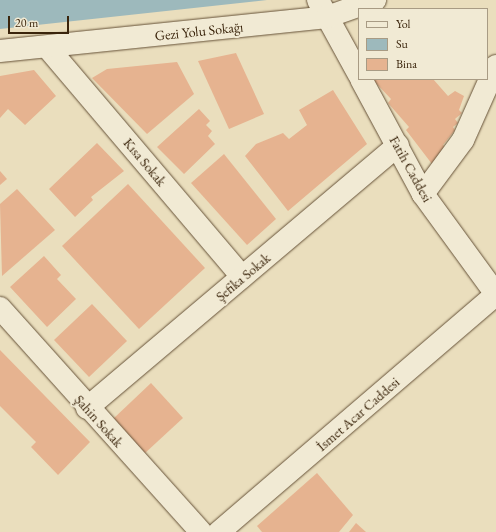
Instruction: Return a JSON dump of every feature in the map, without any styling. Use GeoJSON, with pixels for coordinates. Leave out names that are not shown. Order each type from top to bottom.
{"type":"FeatureCollection","features":[{"type":"Feature","properties":{"kind":"street","name":"Gezi Yolu Sokağı"},"geometry":{"type":"LineString","coordinates":[[0,51],[48,48],[322,6],[376,0]]}},
{"type":"Feature","properties":{"kind":"street"},"geometry":{"type":"LineString","coordinates":[[322,6],[358,73]]}},
{"type":"Feature","properties":{"kind":"street","name":"Kısa Sokak"},"geometry":{"type":"LineString","coordinates":[[48,48],[242,277]]}},
{"type":"Feature","properties":{"kind":"street"},"geometry":{"type":"LineString","coordinates":[[422,194],[463,140],[496,66]]}},
{"type":"Feature","properties":{"kind":"street","name":"Fatih Caddesi"},"geometry":{"type":"LineString","coordinates":[[362,80],[398,145],[422,194],[496,295]]}},
{"type":"Feature","properties":{"kind":"street","name":"Şefika Sokak"},"geometry":{"type":"LineString","coordinates":[[87,408],[398,145]]}},
{"type":"Feature","properties":{"kind":"street","name":"İsmet Acar Caddesi"},"geometry":{"type":"LineString","coordinates":[[219,532],[496,295]]}},
{"type":"Feature","properties":{"kind":"street","name":"Şahin Sokak"},"geometry":{"type":"LineString","coordinates":[[0,308],[87,408],[201,532]]}},
{"type":"Feature","properties":{"kind":"water"},"geometry":{"type":"Polygon","coordinates":[[[0,0],[267,0],[0,29],[0,0]]]}},
{"type":"Feature","properties":{"kind":"building"},"geometry":{"type":"Polygon","coordinates":[[[236,53],[264,114],[229,129],[198,61],[236,53]]]}},
{"type":"Feature","properties":{"kind":"building"},"geometry":{"type":"Polygon","coordinates":[[[177,62],[194,94],[147,134],[92,78],[107,69],[177,62]]]}},
{"type":"Feature","properties":{"kind":"building"},"geometry":{"type":"Polygon","coordinates":[[[34,70],[56,96],[25,125],[8,109],[0,118],[0,76],[34,70]]]}},
{"type":"Feature","properties":{"kind":"building"},"geometry":{"type":"Polygon","coordinates":[[[434,80],[448,96],[455,91],[464,96],[459,110],[462,113],[455,119],[458,123],[453,127],[455,130],[443,145],[447,148],[432,164],[406,130],[409,127],[388,103],[391,99],[374,81],[434,80]]]}},
{"type":"Feature","properties":{"kind":"building"},"geometry":{"type":"Polygon","coordinates":[[[333,90],[367,144],[288,211],[245,156],[256,144],[283,133],[289,139],[307,125],[299,110],[333,90]]]}},
{"type":"Feature","properties":{"kind":"building"},"geometry":{"type":"Polygon","coordinates":[[[199,109],[210,121],[206,125],[212,131],[208,136],[215,144],[184,174],[157,147],[199,109]]]}},
{"type":"Feature","properties":{"kind":"building"},"geometry":{"type":"Polygon","coordinates":[[[97,143],[124,171],[91,197],[93,200],[75,217],[49,189],[97,143]]]}},
{"type":"Feature","properties":{"kind":"building"},"geometry":{"type":"Polygon","coordinates":[[[224,154],[276,219],[247,245],[191,183],[224,154]]]}},
{"type":"Feature","properties":{"kind":"building"},"geometry":{"type":"Polygon","coordinates":[[[0,171],[7,179],[0,185],[0,171]]]}},
{"type":"Feature","properties":{"kind":"building"},"geometry":{"type":"Polygon","coordinates":[[[128,184],[205,268],[139,329],[62,246],[128,184]]]}},
{"type":"Feature","properties":{"kind":"building"},"geometry":{"type":"Polygon","coordinates":[[[17,189],[55,230],[2,276],[0,204],[17,189]]]}},
{"type":"Feature","properties":{"kind":"building"},"geometry":{"type":"Polygon","coordinates":[[[44,256],[61,275],[57,279],[76,299],[47,327],[10,287],[44,256]]]}},
{"type":"Feature","properties":{"kind":"building"},"geometry":{"type":"Polygon","coordinates":[[[92,304],[127,341],[89,377],[54,340],[92,304]]]}},
{"type":"Feature","properties":{"kind":"building"},"geometry":{"type":"Polygon","coordinates":[[[0,350],[90,442],[58,475],[31,447],[36,442],[0,406],[0,350]]]}},
{"type":"Feature","properties":{"kind":"building"},"geometry":{"type":"Polygon","coordinates":[[[151,383],[183,418],[144,454],[113,419],[151,383]]]}},
{"type":"Feature","properties":{"kind":"building"},"geometry":{"type":"Polygon","coordinates":[[[317,473],[353,515],[339,532],[262,532],[257,526],[317,473]]]}},
{"type":"Feature","properties":{"kind":"building"},"geometry":{"type":"Polygon","coordinates":[[[356,523],[366,532],[349,532],[356,523]]]}}]}
